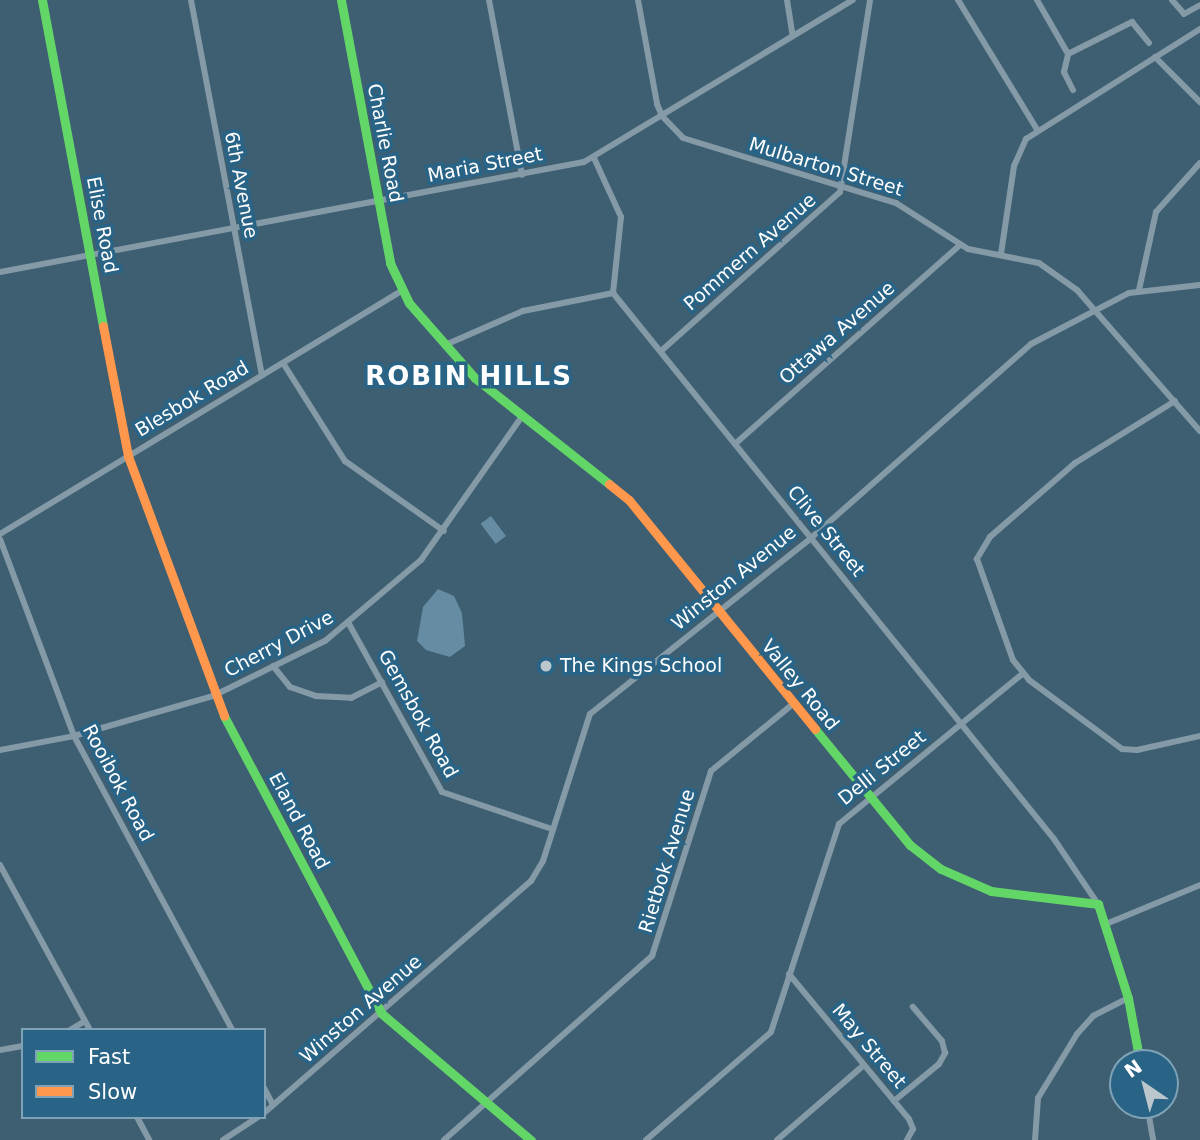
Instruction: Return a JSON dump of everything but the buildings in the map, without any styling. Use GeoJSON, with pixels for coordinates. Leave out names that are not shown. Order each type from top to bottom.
{"type":"FeatureCollection","features":[{"type":"Feature","properties":{"kind":"street","name":"Elise Road"},"geometry":{"type":"LineString","coordinates":[[42,0],[128,456]]}},
{"type":"Feature","properties":{"kind":"street","name":"6th Avenue"},"geometry":{"type":"LineString","coordinates":[[191,0],[262,375]]}},
{"type":"Feature","properties":{"kind":"street","name":"Charlie Road"},"geometry":{"type":"LineString","coordinates":[[341,0],[378,201],[400,292]]}},
{"type":"Feature","properties":{"kind":"street"},"geometry":{"type":"LineString","coordinates":[[489,0],[522,175]]}},
{"type":"Feature","properties":{"kind":"street"},"geometry":{"type":"LineString","coordinates":[[638,0],[662,116]]}},
{"type":"Feature","properties":{"kind":"street"},"geometry":{"type":"LineString","coordinates":[[787,0],[793,36]]}},
{"type":"Feature","properties":{"kind":"street","name":"Maria Street"},"geometry":{"type":"LineString","coordinates":[[0,272],[522,175],[594,158],[853,0]]}},
{"type":"Feature","properties":{"kind":"street","name":"Pommern Avenue"},"geometry":{"type":"LineString","coordinates":[[661,352],[842,187],[870,0]]}},
{"type":"Feature","properties":{"kind":"street"},"geometry":{"type":"LineString","coordinates":[[958,0],[1036,128]]}},
{"type":"Feature","properties":{"kind":"street"},"geometry":{"type":"LineString","coordinates":[[1037,0],[1068,54],[1064,72],[1073,90]]}},
{"type":"Feature","properties":{"kind":"street"},"geometry":{"type":"LineString","coordinates":[[1172,0],[1184,14],[1199,8]]}},
{"type":"Feature","properties":{"kind":"street"},"geometry":{"type":"LineString","coordinates":[[1068,54],[1132,22],[1149,43]]}},
{"type":"Feature","properties":{"kind":"street"},"geometry":{"type":"LineString","coordinates":[[1001,254],[1018,151],[1036,128],[1200,29]]}},
{"type":"Feature","properties":{"kind":"street"},"geometry":{"type":"LineString","coordinates":[[1155,57],[1200,102]]}},
{"type":"Feature","properties":{"kind":"street","name":"Mulbarton Street"},"geometry":{"type":"LineString","coordinates":[[662,116],[686,140],[902,205],[960,245],[1040,263],[1070,283],[1200,431]]}},
{"type":"Feature","properties":{"kind":"street"},"geometry":{"type":"LineString","coordinates":[[445,345],[523,311],[613,293],[621,217],[594,158]]}},
{"type":"Feature","properties":{"kind":"street"},"geometry":{"type":"LineString","coordinates":[[1139,290],[1158,208],[1200,163]]}},
{"type":"Feature","properties":{"kind":"street","name":"Ottawa Avenue"},"geometry":{"type":"LineString","coordinates":[[735,444],[960,245]]}},
{"type":"Feature","properties":{"kind":"street","name":"Winston Avenue"},"geometry":{"type":"LineString","coordinates":[[266,1111],[525,888],[543,861],[587,718],[811,538],[1021,351],[1093,309],[1139,290],[1200,285]]}},
{"type":"Feature","properties":{"kind":"street","name":"Valley Road"},"geometry":{"type":"LineString","coordinates":[[400,292],[483,385],[629,500],[793,705],[910,845],[957,878],[1011,897],[1098,904]]}},
{"type":"Feature","properties":{"kind":"street","name":"Blesbok Road"},"geometry":{"type":"LineString","coordinates":[[0,536],[400,292]]}},
{"type":"Feature","properties":{"kind":"street","name":"Clive Street"},"geometry":{"type":"LineString","coordinates":[[613,293],[1077,869],[1098,904]]}},
{"type":"Feature","properties":{"kind":"street"},"geometry":{"type":"LineString","coordinates":[[283,363],[345,461],[444,531]]}},
{"type":"Feature","properties":{"kind":"street"},"geometry":{"type":"LineString","coordinates":[[1175,401],[1075,463],[979,550],[978,565],[1022,674],[1122,749],[1137,750],[1200,736]]}},
{"type":"Feature","properties":{"kind":"street","name":"Cherry Drive"},"geometry":{"type":"LineString","coordinates":[[0,750],[74,736],[214,696],[349,624],[421,560],[444,531],[523,415]]}},
{"type":"Feature","properties":{"kind":"street","name":"Eland Road"},"geometry":{"type":"LineString","coordinates":[[128,456],[214,696],[380,1013],[531,1140]]}},
{"type":"Feature","properties":{"kind":"street","name":"Rooibok Road"},"geometry":{"type":"LineString","coordinates":[[0,536],[74,736],[231,1028]]}},
{"type":"Feature","properties":{"kind":"street","name":"Gemsbok Road"},"geometry":{"type":"LineString","coordinates":[[349,624],[442,792],[552,829]]}},
{"type":"Feature","properties":{"kind":"street"},"geometry":{"type":"LineString","coordinates":[[273,666],[290,687],[316,696],[351,698],[382,682]]}},
{"type":"Feature","properties":{"kind":"street","name":"Delli Street"},"geometry":{"type":"LineString","coordinates":[[646,1140],[768,1036],[833,834],[869,798],[1022,674]]}},
{"type":"Feature","properties":{"kind":"street","name":"Rietbok Avenue"},"geometry":{"type":"LineString","coordinates":[[444,1140],[652,956],[711,771],[793,705]]}},
{"type":"Feature","properties":{"kind":"street"},"geometry":{"type":"LineString","coordinates":[[0,865],[89,1028]]}},
{"type":"Feature","properties":{"kind":"street"},"geometry":{"type":"LineString","coordinates":[[1107,924],[1200,885]]}},
{"type":"Feature","properties":{"kind":"street"},"geometry":{"type":"LineString","coordinates":[[1098,904],[1107,924],[1128,998],[1137,1049]]}},
{"type":"Feature","properties":{"kind":"street","name":"May Street"},"geometry":{"type":"LineString","coordinates":[[789,974],[912,1126],[907,1140]]}},
{"type":"Feature","properties":{"kind":"street"},"geometry":{"type":"LineString","coordinates":[[1035,1140],[1038,1098],[1077,1034],[1093,1016],[1128,998]]}},
{"type":"Feature","properties":{"kind":"street"},"geometry":{"type":"LineString","coordinates":[[894,1101],[939,1064],[945,1053],[942,1041],[913,1007]]}},
{"type":"Feature","properties":{"kind":"street"},"geometry":{"type":"LineString","coordinates":[[73,1028],[85,1021]]}},
{"type":"Feature","properties":{"kind":"street"},"geometry":{"type":"LineString","coordinates":[[0,1050],[21,1046]]}},
{"type":"Feature","properties":{"kind":"street"},"geometry":{"type":"LineString","coordinates":[[777,1140],[864,1065]]}},
{"type":"Feature","properties":{"kind":"street"},"geometry":{"type":"LineString","coordinates":[[266,1091],[274,1105]]}},
{"type":"Feature","properties":{"kind":"street"},"geometry":{"type":"LineString","coordinates":[[138,1119],[149,1140]]}},
{"type":"Feature","properties":{"kind":"street"},"geometry":{"type":"LineString","coordinates":[[227,1140],[255,1119]]}},
{"type":"Feature","properties":{"kind":"street"},"geometry":{"type":"LineString","coordinates":[[1149,1119],[1153,1140]]}},
{"type":"Feature","properties":{"kind":"water"},"geometry":{"type":"Polygon","coordinates":[[[491,516],[506,536],[496,544],[481,524],[491,516]]]}},
{"type":"Feature","properties":{"kind":"water"},"geometry":{"type":"Polygon","coordinates":[[[438,589],[454,596],[462,613],[465,646],[450,657],[426,650],[417,641],[423,607],[438,589]]]}},
{"type":"Feature","properties":{"kind":"traffic: fast"},"geometry":{"type":"LineString","coordinates":[[42,0],[103,326]]}},
{"type":"Feature","properties":{"kind":"traffic: fast"},"geometry":{"type":"LineString","coordinates":[[341,0],[390,263],[409,303],[475,378],[609,484]]}},
{"type":"Feature","properties":{"kind":"traffic: fast"},"geometry":{"type":"LineString","coordinates":[[224,716],[381,1013],[531,1140]]}},
{"type":"Feature","properties":{"kind":"traffic: fast"},"geometry":{"type":"LineString","coordinates":[[815,729],[910,845],[941,869],[991,891],[1098,904],[1128,998],[1137,1049]]}},
{"type":"Feature","properties":{"kind":"traffic: slow"},"geometry":{"type":"LineString","coordinates":[[103,326],[128,456],[224,716]]}},
{"type":"Feature","properties":{"kind":"traffic: slow"},"geometry":{"type":"LineString","coordinates":[[609,484],[629,500],[815,729]]}},
{"type":"Feature","properties":{"kind":"place","name":"The Kings School"},"geometry":{"type":"Point","coordinates":[546,666]}},
{"type":"Feature","properties":{"kind":"district","name":"ROBIN HILLS"},"geometry":{"type":"Point","coordinates":[469,377]}}]}
